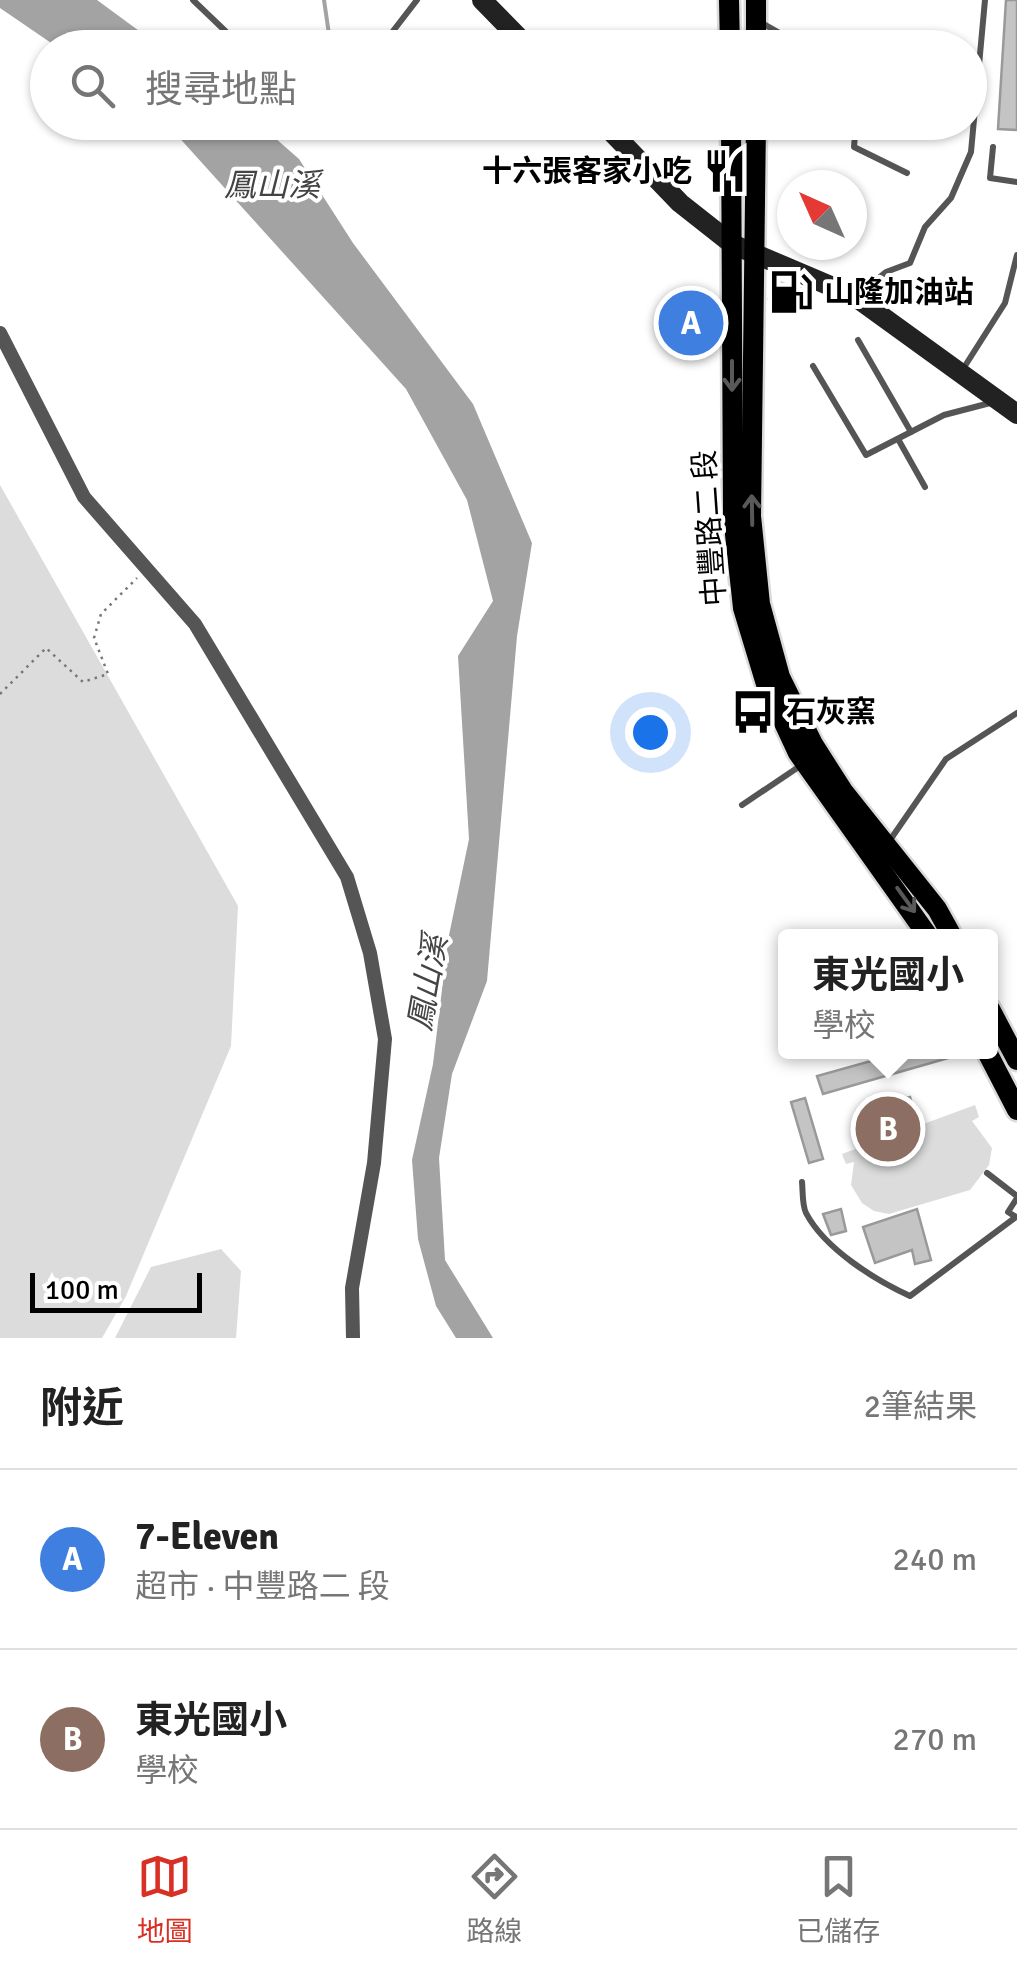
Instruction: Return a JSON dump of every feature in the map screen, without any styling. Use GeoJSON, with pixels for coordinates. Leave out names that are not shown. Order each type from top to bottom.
{"type":"FeatureCollection","features":[{"type":"Feature","properties":{"kind":"main road"},"geometry":{"type":"LineString","coordinates":[[482,0],[511,30]]}},
{"type":"Feature","properties":{"kind":"main road"},"geometry":{"type":"LineString","coordinates":[[730,0],[730,30]]}},
{"type":"Feature","properties":{"kind":"main road"},"geometry":{"type":"LineString","coordinates":[[620,140],[680,202],[732,244],[854,296],[962,370],[1017,414]]}},
{"type":"Feature","properties":{"kind":"main road","name":"中豐路二 段"},"geometry":{"type":"LineString","coordinates":[[731,140],[733,516],[743,608],[804,763],[885,851],[924,929]]}},
{"type":"Feature","properties":{"kind":"main road","name":"中豐路二 段"},"geometry":{"type":"LineString","coordinates":[[756,140],[751,516],[760,604],[779,695],[885,851],[946,929]]}},
{"type":"Feature","properties":{"kind":"main road"},"geometry":{"type":"LineString","coordinates":[[998,1024],[1016,1057]]}},
{"type":"Feature","properties":{"kind":"main road"},"geometry":{"type":"LineString","coordinates":[[991,1059],[1017,1110]]}},
{"type":"Feature","properties":{"kind":"street"},"geometry":{"type":"LineString","coordinates":[[0,333],[84,496],[194,624],[347,878],[370,953],[385,1039],[372,1177],[352,1288],[353,1338]]}},
{"type":"Feature","properties":{"kind":"lane"},"geometry":{"type":"LineString","coordinates":[[193,0],[224,30]]}},
{"type":"Feature","properties":{"kind":"lane"},"geometry":{"type":"LineString","coordinates":[[394,30],[416,0]]}},
{"type":"Feature","properties":{"kind":"lane"},"geometry":{"type":"LineString","coordinates":[[983,30],[985,0]]}},
{"type":"Feature","properties":{"kind":"lane"},"geometry":{"type":"LineString","coordinates":[[756,10],[782,30]]}},
{"type":"Feature","properties":{"kind":"lane"},"geometry":{"type":"LineString","coordinates":[[855,140],[854,147],[907,173]]}},
{"type":"Feature","properties":{"kind":"lane"},"geometry":{"type":"LineString","coordinates":[[854,296],[886,272],[910,263],[925,227],[960,180],[973,140]]}},
{"type":"Feature","properties":{"kind":"lane"},"geometry":{"type":"LineString","coordinates":[[993,147],[990,178],[1017,182]]}},
{"type":"Feature","properties":{"kind":"lane"},"geometry":{"type":"LineString","coordinates":[[962,370],[991,330],[1017,256]]}},
{"type":"Feature","properties":{"kind":"lane"},"geometry":{"type":"LineString","coordinates":[[1008,288],[1017,292]]}},
{"type":"Feature","properties":{"kind":"lane"},"geometry":{"type":"LineString","coordinates":[[858,340],[911,432]]}},
{"type":"Feature","properties":{"kind":"lane"},"geometry":{"type":"LineString","coordinates":[[813,366],[866,455],[944,415],[1000,401]]}},
{"type":"Feature","properties":{"kind":"lane"},"geometry":{"type":"LineString","coordinates":[[898,439],[925,487]]}},
{"type":"Feature","properties":{"kind":"lane"},"geometry":{"type":"LineString","coordinates":[[885,851],[946,759],[1017,713]]}},
{"type":"Feature","properties":{"kind":"lane"},"geometry":{"type":"LineString","coordinates":[[742,805],[804,763]]}},
{"type":"Feature","properties":{"kind":"lane"},"geometry":{"type":"LineString","coordinates":[[802,1182],[804,1211],[824,1236],[880,1282],[910,1296],[1016,1217],[1008,1212],[1017,1197],[987,1173]]}},
{"type":"Feature","properties":{"kind":"path"},"geometry":{"type":"LineString","coordinates":[[0,694],[46,648],[84,682],[108,674],[94,638],[101,614],[129,582],[152,571]]}},
{"type":"Feature","properties":{"kind":"shaded area"},"geometry":{"type":"Polygon","coordinates":[[[0,485],[238,906],[231,1046],[126,1296],[102,1338],[0,1338],[0,485]]]}},
{"type":"Feature","properties":{"kind":"shaded area"},"geometry":{"type":"Polygon","coordinates":[[[975,1105],[979,1117],[972,1121],[992,1148],[989,1165],[970,1190],[889,1214],[862,1203],[851,1185],[854,1162],[846,1164],[842,1154],[975,1105]]]}},
{"type":"Feature","properties":{"kind":"shaded area"},"geometry":{"type":"Polygon","coordinates":[[[221,1249],[241,1271],[236,1338],[115,1338],[151,1267],[221,1249]]]}},
{"type":"Feature","properties":{"kind":"water"},"geometry":{"type":"Polygon","coordinates":[[[0,0],[97,0],[138,30],[32,30],[0,8],[0,0]]]}},
{"type":"Feature","properties":{"kind":"water","name":"鳳山溪"},"geometry":{"type":"Polygon","coordinates":[[[181,140],[277,140],[299,159],[353,243],[473,404],[532,543],[517,636],[487,981],[452,1074],[439,1158],[445,1260],[493,1338],[456,1338],[436,1306],[418,1239],[412,1160],[433,1064],[448,940],[469,839],[458,656],[493,601],[467,500],[406,389],[181,140]]]}},
{"type":"Feature","properties":{"kind":"building"},"geometry":{"type":"Polygon","coordinates":[[[1006,0],[1017,0],[1017,130],[998,129],[1006,0]]]}},
{"type":"Feature","properties":{"kind":"building","name":"山隆加油站"},"geometry":{"type":"Polygon","coordinates":[[[772,280],[811,292],[809,305],[769,299],[772,280]]]}},
{"type":"Feature","properties":{"kind":"building"},"geometry":{"type":"Polygon","coordinates":[[[878,1059],[945,1059],[823,1094],[817,1076],[878,1059]]]}},
{"type":"Feature","properties":{"kind":"building"},"geometry":{"type":"Polygon","coordinates":[[[910,1097],[914,1112],[901,1116],[896,1101],[910,1097]]]}},
{"type":"Feature","properties":{"kind":"building"},"geometry":{"type":"Polygon","coordinates":[[[805,1098],[823,1159],[809,1163],[791,1102],[805,1098]]]}},
{"type":"Feature","properties":{"kind":"building"},"geometry":{"type":"Polygon","coordinates":[[[841,1209],[846,1231],[831,1235],[823,1214],[841,1209]]]}},
{"type":"Feature","properties":{"kind":"building"},"geometry":{"type":"Polygon","coordinates":[[[917,1209],[931,1260],[915,1264],[912,1250],[875,1263],[863,1227],[917,1209]]]}},
{"type":"Feature","properties":{"kind":"waterway"},"geometry":{"type":"LineString","coordinates":[[324,0],[328,30]]}},
{"type":"Feature","properties":{"kind":"place","name":"十六張客家小吃"},"geometry":{"type":"Point","coordinates":[725,171]}},
{"type":"Feature","properties":{"kind":"place","name":"山隆加油站"},"geometry":{"type":"Point","coordinates":[791,292]}},
{"type":"Feature","properties":{"kind":"place","name":"7-Eleven"},"geometry":{"type":"Point","coordinates":[691,323]}},
{"type":"Feature","properties":{"kind":"place","name":"石灰窯"},"geometry":{"type":"Point","coordinates":[753,712]}},
{"type":"Feature","properties":{"kind":"place","name":"東光國小"},"geometry":{"type":"Point","coordinates":[888,1129]}}]}
